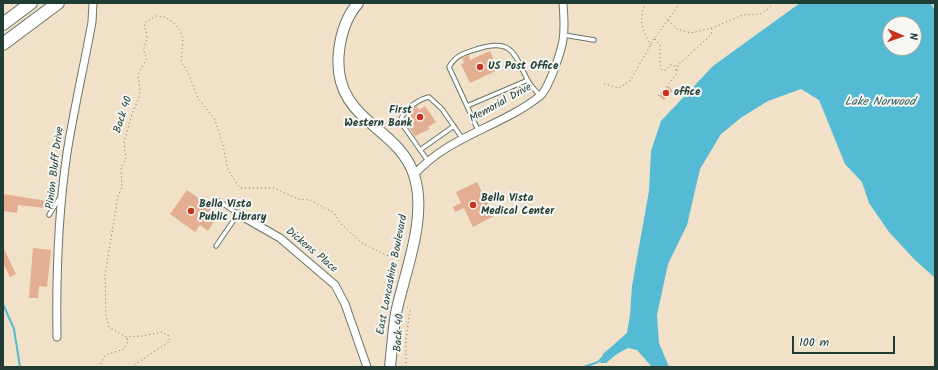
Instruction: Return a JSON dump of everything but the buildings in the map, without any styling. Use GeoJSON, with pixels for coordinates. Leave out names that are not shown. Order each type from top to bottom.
{"type":"FeatureCollection","features":[{"type":"Feature","properties":{"kind":"main road"},"geometry":{"type":"LineString","coordinates":[[3,24],[31,3]]}},
{"type":"Feature","properties":{"kind":"main road"},"geometry":{"type":"LineString","coordinates":[[3,44],[58,3]]}},
{"type":"Feature","properties":{"kind":"main road","name":"East Lancashire Boulevard"},"geometry":{"type":"LineString","coordinates":[[358,3],[345,24],[340,43],[338,60],[345,92],[359,114],[392,143],[405,158],[414,175],[418,193],[418,211],[396,313],[390,367]]}},
{"type":"Feature","properties":{"kind":"street","name":"Pinion Bluff Drive"},"geometry":{"type":"LineString","coordinates":[[57,338],[57,275],[62,195],[67,154],[91,29],[93,3]]}},
{"type":"Feature","properties":{"kind":"street","name":"Memorial Drive"},"geometry":{"type":"LineString","coordinates":[[414,175],[428,161],[462,138],[510,114],[540,96],[550,78],[563,35],[563,3]]}},
{"type":"Feature","properties":{"kind":"street","name":"Dickens Place"},"geometry":{"type":"LineString","coordinates":[[238,214],[280,238],[335,285],[345,304],[368,367]]}},
{"type":"Feature","properties":{"kind":"lane"},"geometry":{"type":"LineString","coordinates":[[563,35],[594,40]]}},
{"type":"Feature","properties":{"kind":"lane"},"geometry":{"type":"LineString","coordinates":[[478,130],[449,67],[454,59],[461,54],[492,44],[503,46],[513,52],[521,63],[528,80],[540,96]]}},
{"type":"Feature","properties":{"kind":"lane"},"geometry":{"type":"LineString","coordinates":[[467,106],[528,80]]}},
{"type":"Feature","properties":{"kind":"lane"},"geometry":{"type":"LineString","coordinates":[[428,161],[402,124],[401,120],[406,111],[424,98],[429,97],[436,103],[462,138]]}},
{"type":"Feature","properties":{"kind":"lane"},"geometry":{"type":"LineString","coordinates":[[420,150],[454,126]]}},
{"type":"Feature","properties":{"kind":"lane"},"geometry":{"type":"LineString","coordinates":[[49,215],[62,195]]}},
{"type":"Feature","properties":{"kind":"lane"},"geometry":{"type":"LineString","coordinates":[[216,246],[238,214],[219,201]]}},
{"type":"Feature","properties":{"kind":"path"},"geometry":{"type":"LineString","coordinates":[[646,3],[642,9],[642,27],[644,35],[651,45]]}},
{"type":"Feature","properties":{"kind":"path"},"geometry":{"type":"LineString","coordinates":[[604,84],[619,88],[630,81],[654,38],[680,3]]}},
{"type":"Feature","properties":{"kind":"path"},"geometry":{"type":"LineString","coordinates":[[668,19],[677,29],[691,33],[712,28],[743,15],[760,14],[768,9],[773,3]]}},
{"type":"Feature","properties":{"kind":"path","name":"Back 40"},"geometry":{"type":"LineString","coordinates":[[126,337],[109,327],[106,316],[105,275],[118,196],[122,188],[121,167],[126,159],[124,142],[132,114],[139,98],[140,90],[138,75],[147,58],[144,52],[144,45],[147,38],[144,23],[156,16],[165,17],[174,23],[180,30],[183,40],[182,62],[188,72],[198,98],[215,120],[223,145],[228,170],[240,188],[274,188],[298,199],[310,200],[327,208],[334,213],[341,224],[362,243],[386,255],[396,258],[400,265]]}},
{"type":"Feature","properties":{"kind":"path"},"geometry":{"type":"LineString","coordinates":[[658,96],[676,75],[676,70],[682,61],[711,34],[712,28]]}},
{"type":"Feature","properties":{"kind":"path"},"geometry":{"type":"LineString","coordinates":[[654,38],[660,45],[660,64],[662,70],[666,70],[670,65],[674,65],[676,70]]}},
{"type":"Feature","properties":{"kind":"path","name":"Back 40"},"geometry":{"type":"LineString","coordinates":[[402,305],[410,310],[406,340],[406,367]]}},
{"type":"Feature","properties":{"kind":"path"},"geometry":{"type":"LineString","coordinates":[[98,367],[106,356],[124,349],[128,342],[126,337],[142,336],[162,332],[168,335],[170,341],[131,367]]}},
{"type":"Feature","properties":{"kind":"water","name":"Lake Norwood"},"geometry":{"type":"Polygon","coordinates":[[[800,3],[931,3],[935,11],[935,278],[914,259],[889,232],[869,203],[862,182],[845,164],[819,100],[801,89],[768,101],[742,117],[721,134],[700,169],[687,225],[668,264],[657,315],[659,343],[669,367],[652,367],[637,350],[628,348],[617,354],[606,363],[600,363],[603,354],[627,333],[632,286],[649,191],[651,151],[661,121],[713,66],[800,3]]]}},
{"type":"Feature","properties":{"kind":"waterway"},"geometry":{"type":"LineString","coordinates":[[3,304],[14,329],[20,367]]}},
{"type":"Feature","properties":{"kind":"waterway"},"geometry":{"type":"LineString","coordinates":[[584,367],[598,362],[602,358]]}},
{"type":"Feature","properties":{"kind":"place","name":"US Post Office"},"geometry":{"type":"Point","coordinates":[480,67]}},
{"type":"Feature","properties":{"kind":"place","name":"office"},"geometry":{"type":"Point","coordinates":[666,93]}},
{"type":"Feature","properties":{"kind":"place","name":"First Western Bank"},"geometry":{"type":"Point","coordinates":[420,117]}},
{"type":"Feature","properties":{"kind":"place","name":"Bella Vista Medical Center"},"geometry":{"type":"Point","coordinates":[473,205]}},
{"type":"Feature","properties":{"kind":"place","name":"Bella Vista Public Library"},"geometry":{"type":"Point","coordinates":[191,211]}}]}
